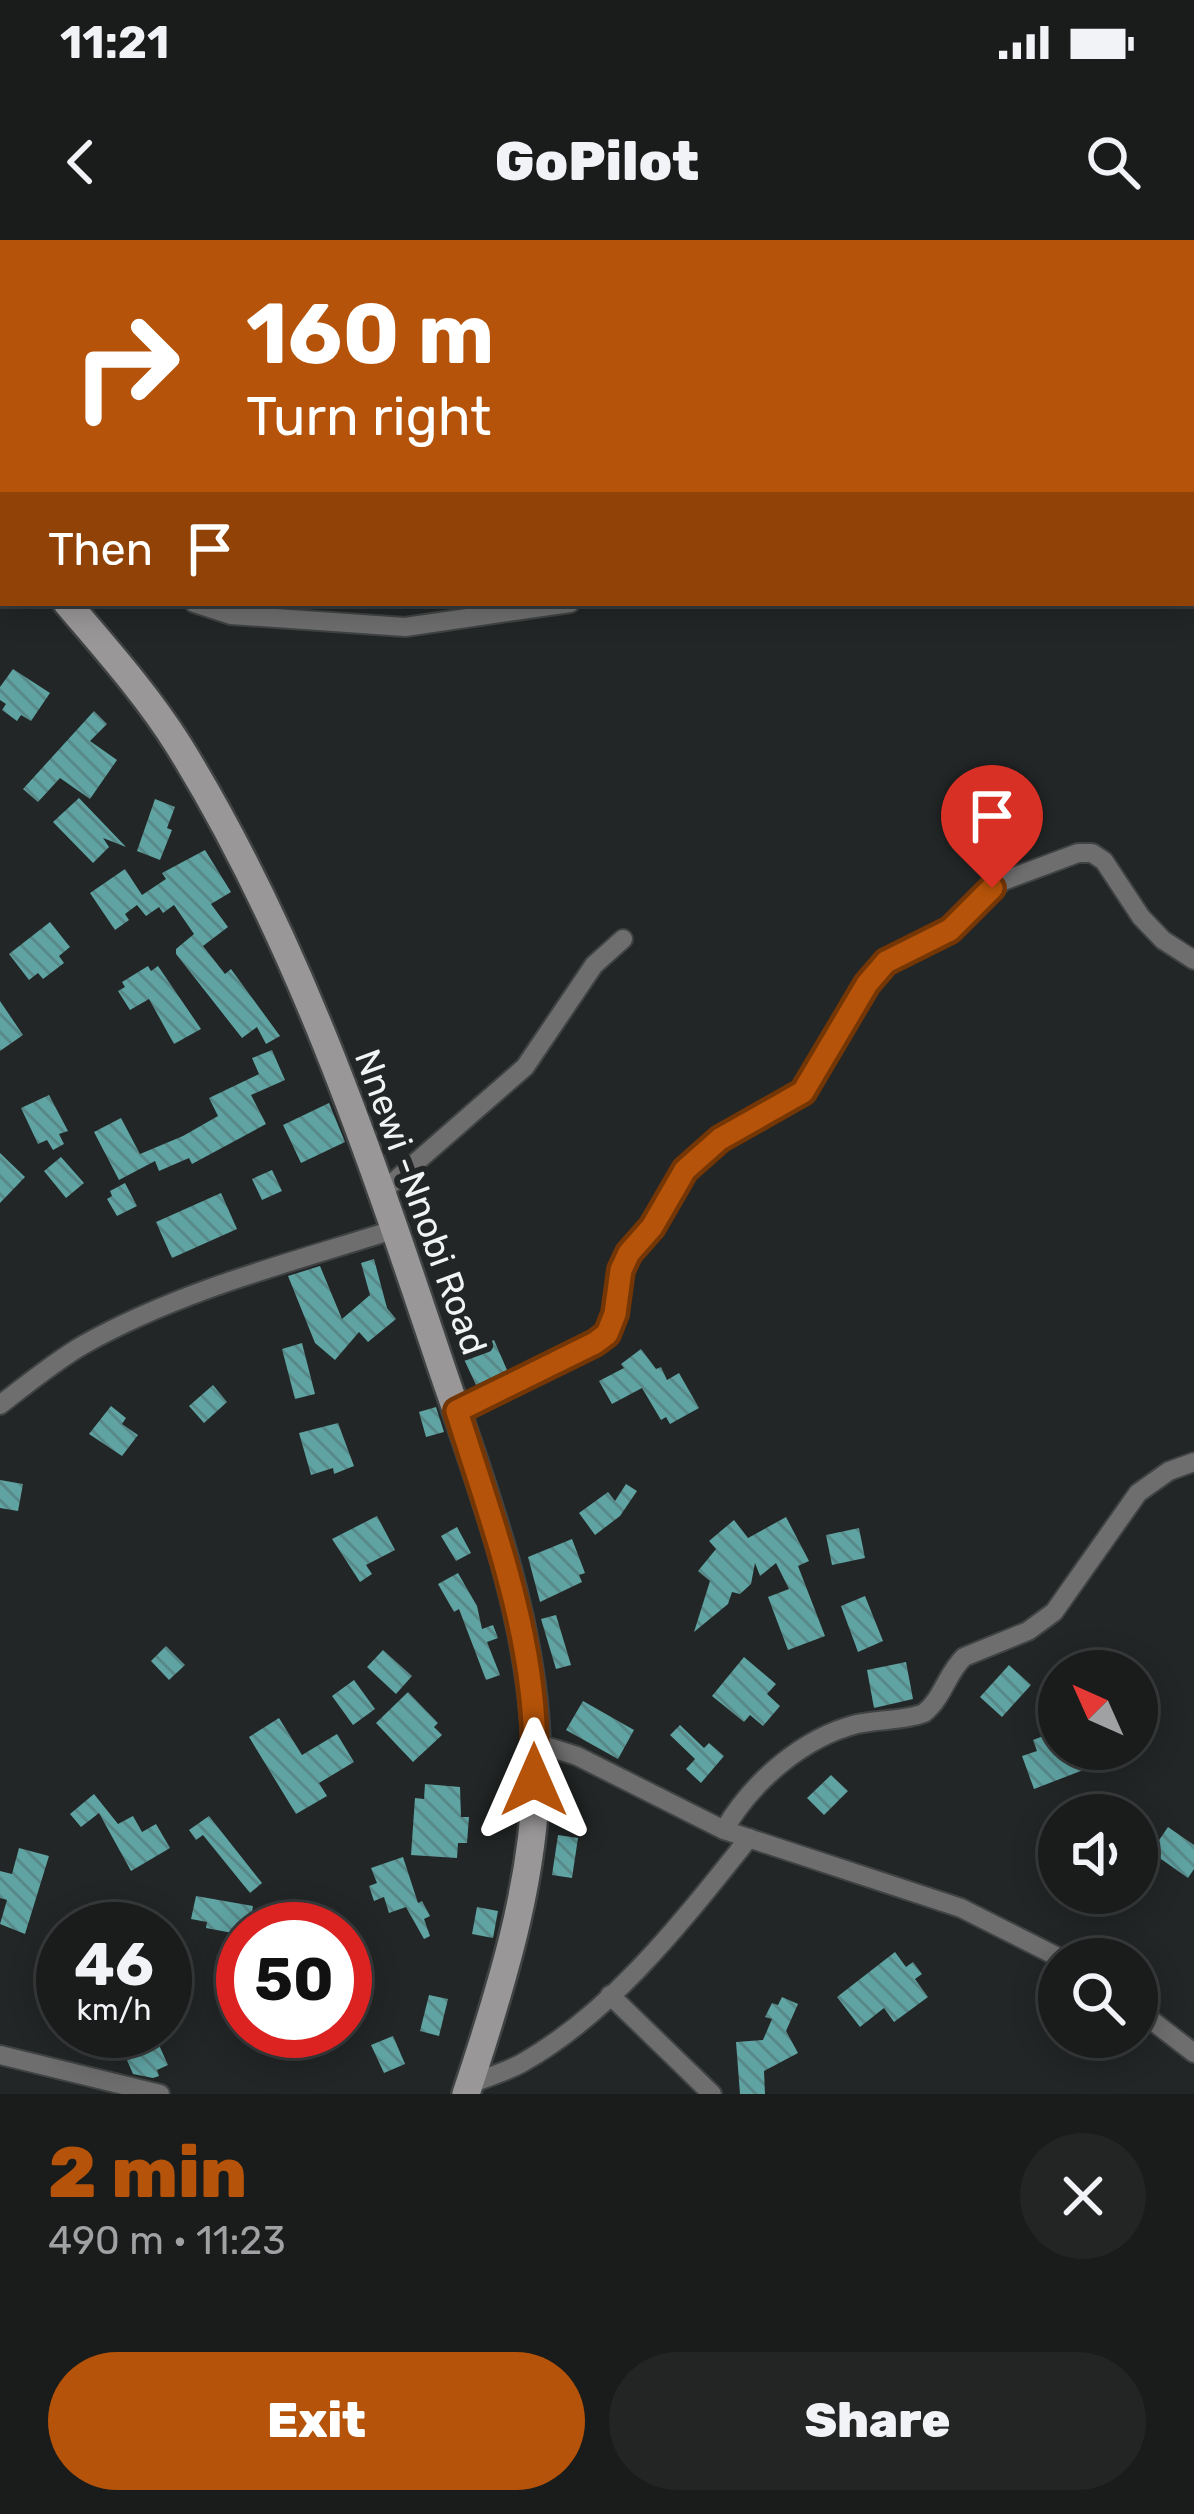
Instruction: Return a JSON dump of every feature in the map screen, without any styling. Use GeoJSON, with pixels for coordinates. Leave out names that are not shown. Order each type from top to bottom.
{"type":"FeatureCollection","features":[{"type":"Feature","properties":{"kind":"main road","name":"Nnewi -Nnobi Road"},"geometry":{"type":"LineString","coordinates":[[69,606],[177,743],[245,864],[316,1014],[396,1229],[513,1591],[536,1743],[529,1852],[515,1938],[468,2089]]}},
{"type":"Feature","properties":{"kind":"street"},"geometry":{"type":"LineString","coordinates":[[204,606],[232,615],[405,627],[549,606]]}},
{"type":"Feature","properties":{"kind":"street"},"geometry":{"type":"LineString","coordinates":[[457,1411],[607,1334],[621,1270],[685,1170],[720,1139],[803,1092],[867,984],[886,962],[950,930],[1003,881],[1078,853],[1092,854],[1104,861],[1141,917],[1163,940],[1194,960]]}},
{"type":"Feature","properties":{"kind":"street"},"geometry":{"type":"LineString","coordinates":[[382,1192],[525,1067],[595,965],[623,939]]}},
{"type":"Feature","properties":{"kind":"street"},"geometry":{"type":"LineString","coordinates":[[0,1405],[81,1346],[156,1309],[237,1277],[396,1229]]}},
{"type":"Feature","properties":{"kind":"street"},"geometry":{"type":"LineString","coordinates":[[724,1830],[737,1807],[789,1758],[854,1725],[924,1713],[964,1657],[1041,1624],[1138,1493],[1153,1480],[1194,1462]]}},
{"type":"Feature","properties":{"kind":"street"},"geometry":{"type":"LineString","coordinates":[[536,1743],[578,1756],[724,1830],[961,1908],[1038,1947]]}},
{"type":"Feature","properties":{"kind":"street"},"geometry":{"type":"LineString","coordinates":[[468,2089],[518,2066],[610,1995],[749,1838]]}},
{"type":"Feature","properties":{"kind":"street"},"geometry":{"type":"LineString","coordinates":[[610,1995],[712,2094]]}},
{"type":"Feature","properties":{"kind":"street"},"geometry":{"type":"LineString","coordinates":[[1158,2025],[1194,2053]]}},
{"type":"Feature","properties":{"kind":"street"},"geometry":{"type":"LineString","coordinates":[[0,2055],[160,2094]]}},
{"type":"Feature","properties":{"kind":"building"},"geometry":{"type":"Polygon","coordinates":[[[13,669],[50,693],[31,721],[21,715],[17,721],[2,710],[6,704],[0,700],[0,687],[13,669]]]}},
{"type":"Feature","properties":{"kind":"building"},"geometry":{"type":"Polygon","coordinates":[[[94,711],[107,724],[90,741],[117,760],[90,799],[60,778],[38,802],[23,789],[94,711]]]}},
{"type":"Feature","properties":{"kind":"building"},"geometry":{"type":"Polygon","coordinates":[[[79,798],[126,847],[103,838],[109,847],[93,863],[53,822],[79,798]]]}},
{"type":"Feature","properties":{"kind":"building"},"geometry":{"type":"Polygon","coordinates":[[[155,799],[175,807],[160,860],[137,851],[155,799]]]}},
{"type":"Feature","properties":{"kind":"building"},"geometry":{"type":"Polygon","coordinates":[[[205,850],[231,892],[211,904],[228,927],[203,946],[225,974],[231,969],[280,1036],[266,1044],[257,1027],[242,1038],[176,954],[194,934],[174,905],[163,913],[159,907],[146,916],[137,905],[125,914],[129,920],[115,930],[90,893],[125,869],[142,895],[166,879],[162,873],[205,850]]]}},
{"type":"Feature","properties":{"kind":"building"},"geometry":{"type":"Polygon","coordinates":[[[50,922],[70,947],[59,956],[64,963],[43,979],[38,973],[29,980],[9,954],[50,922]]]}},
{"type":"Feature","properties":{"kind":"building"},"geometry":{"type":"Polygon","coordinates":[[[148,966],[151,971],[158,966],[201,1029],[174,1044],[149,999],[130,1010],[118,991],[125,987],[122,982],[148,966]]]}},
{"type":"Feature","properties":{"kind":"building"},"geometry":{"type":"Polygon","coordinates":[[[0,1001],[23,1035],[0,1051],[0,1001]]]}},
{"type":"Feature","properties":{"kind":"building"},"geometry":{"type":"Polygon","coordinates":[[[272,1050],[285,1080],[251,1095],[266,1124],[192,1164],[189,1158],[159,1171],[155,1161],[119,1180],[94,1132],[121,1118],[140,1154],[183,1136],[218,1116],[209,1098],[259,1074],[252,1058],[272,1050]]]}},
{"type":"Feature","properties":{"kind":"building"},"geometry":{"type":"Polygon","coordinates":[[[49,1095],[68,1131],[59,1134],[64,1144],[53,1150],[47,1140],[38,1144],[21,1108],[49,1095]]]}},
{"type":"Feature","properties":{"kind":"building"},"geometry":{"type":"Polygon","coordinates":[[[329,1103],[345,1142],[301,1163],[283,1125],[329,1103]]]}},
{"type":"Feature","properties":{"kind":"building"},"geometry":{"type":"Polygon","coordinates":[[[0,1153],[25,1177],[0,1203],[0,1153]]]}},
{"type":"Feature","properties":{"kind":"building"},"geometry":{"type":"Polygon","coordinates":[[[61,1157],[84,1183],[66,1198],[44,1171],[61,1157]]]}},
{"type":"Feature","properties":{"kind":"building"},"geometry":{"type":"Polygon","coordinates":[[[272,1170],[282,1191],[262,1200],[252,1179],[272,1170]]]}},
{"type":"Feature","properties":{"kind":"building"},"geometry":{"type":"Polygon","coordinates":[[[125,1183],[137,1206],[117,1216],[107,1199],[112,1196],[110,1191],[125,1183]]]}},
{"type":"Feature","properties":{"kind":"building"},"geometry":{"type":"Polygon","coordinates":[[[221,1193],[237,1229],[172,1258],[156,1222],[221,1193]]]}},
{"type":"Feature","properties":{"kind":"building"},"geometry":{"type":"Polygon","coordinates":[[[374,1259],[387,1308],[396,1319],[368,1342],[359,1332],[335,1360],[315,1343],[288,1276],[320,1266],[342,1319],[370,1295],[361,1263],[374,1259]]]}},
{"type":"Feature","properties":{"kind":"building"},"geometry":{"type":"Polygon","coordinates":[[[494,1340],[507,1370],[476,1385],[462,1355],[494,1340]]]}},
{"type":"Feature","properties":{"kind":"building"},"geometry":{"type":"Polygon","coordinates":[[[302,1343],[315,1394],[295,1399],[282,1349],[302,1343]]]}},
{"type":"Feature","properties":{"kind":"building"},"geometry":{"type":"Polygon","coordinates":[[[641,1349],[656,1369],[661,1367],[667,1380],[679,1373],[699,1408],[670,1424],[666,1417],[661,1420],[642,1388],[612,1404],[599,1381],[624,1368],[621,1364],[641,1349]]]}},
{"type":"Feature","properties":{"kind":"building"},"geometry":{"type":"Polygon","coordinates":[[[213,1385],[227,1402],[204,1423],[189,1406],[213,1385]]]}},
{"type":"Feature","properties":{"kind":"building"},"geometry":{"type":"Polygon","coordinates":[[[111,1406],[126,1418],[122,1424],[138,1435],[122,1456],[89,1434],[111,1406]]]}},
{"type":"Feature","properties":{"kind":"building"},"geometry":{"type":"Polygon","coordinates":[[[436,1407],[444,1432],[426,1437],[419,1412],[436,1407]]]}},
{"type":"Feature","properties":{"kind":"building"},"geometry":{"type":"Polygon","coordinates":[[[338,1423],[354,1466],[334,1474],[333,1468],[311,1475],[299,1433],[338,1423]]]}},
{"type":"Feature","properties":{"kind":"building"},"geometry":{"type":"Polygon","coordinates":[[[0,1480],[23,1484],[18,1511],[0,1508],[0,1480]]]}},
{"type":"Feature","properties":{"kind":"building"},"geometry":{"type":"Polygon","coordinates":[[[626,1484],[637,1491],[620,1516],[595,1535],[579,1513],[608,1492],[615,1501],[626,1484]]]}},
{"type":"Feature","properties":{"kind":"building"},"geometry":{"type":"Polygon","coordinates":[[[377,1516],[395,1550],[366,1565],[372,1574],[360,1582],[332,1539],[377,1516]]]}},
{"type":"Feature","properties":{"kind":"building"},"geometry":{"type":"Polygon","coordinates":[[[786,1517],[809,1561],[798,1566],[825,1636],[788,1650],[768,1597],[789,1589],[776,1563],[760,1576],[755,1563],[751,1584],[740,1594],[732,1592],[728,1604],[694,1632],[710,1581],[698,1571],[716,1549],[709,1541],[734,1520],[748,1538],[786,1517]]]}},
{"type":"Feature","properties":{"kind":"building"},"geometry":{"type":"Polygon","coordinates":[[[457,1527],[471,1553],[456,1561],[441,1536],[457,1527]]]}},
{"type":"Feature","properties":{"kind":"building"},"geometry":{"type":"Polygon","coordinates":[[[859,1528],[865,1558],[832,1565],[826,1535],[859,1528]]]}},
{"type":"Feature","properties":{"kind":"building"},"geometry":{"type":"Polygon","coordinates":[[[572,1539],[585,1573],[579,1575],[582,1582],[540,1602],[528,1557],[572,1539]]]}},
{"type":"Feature","properties":{"kind":"building"},"geometry":{"type":"Polygon","coordinates":[[[458,1573],[477,1606],[482,1629],[493,1625],[498,1638],[487,1642],[500,1675],[486,1680],[459,1609],[454,1612],[438,1584],[458,1573]]]}},
{"type":"Feature","properties":{"kind":"building"},"geometry":{"type":"Polygon","coordinates":[[[865,1596],[883,1641],[858,1652],[841,1606],[865,1596]]]}},
{"type":"Feature","properties":{"kind":"building"},"geometry":{"type":"Polygon","coordinates":[[[556,1615],[571,1665],[556,1669],[541,1619],[556,1615]]]}},
{"type":"Feature","properties":{"kind":"building"},"geometry":{"type":"Polygon","coordinates":[[[166,1646],[185,1665],[169,1680],[151,1661],[166,1646]]]}},
{"type":"Feature","properties":{"kind":"building"},"geometry":{"type":"Polygon","coordinates":[[[383,1650],[412,1676],[396,1694],[367,1667],[383,1650]]]}},
{"type":"Feature","properties":{"kind":"building"},"geometry":{"type":"Polygon","coordinates":[[[744,1657],[776,1684],[767,1694],[780,1706],[763,1726],[750,1715],[744,1722],[712,1696],[744,1657]]]}},
{"type":"Feature","properties":{"kind":"building"},"geometry":{"type":"Polygon","coordinates":[[[906,1662],[913,1699],[874,1708],[867,1670],[906,1662]]]}},
{"type":"Feature","properties":{"kind":"building"},"geometry":{"type":"Polygon","coordinates":[[[1009,1665],[1031,1685],[1002,1717],[980,1697],[1009,1665]]]}},
{"type":"Feature","properties":{"kind":"building"},"geometry":{"type":"Polygon","coordinates":[[[354,1680],[375,1709],[353,1725],[332,1696],[354,1680]]]}},
{"type":"Feature","properties":{"kind":"building"},"geometry":{"type":"Polygon","coordinates":[[[408,1692],[438,1723],[434,1727],[442,1735],[413,1762],[376,1723],[408,1692]]]}},
{"type":"Feature","properties":{"kind":"building"},"geometry":{"type":"Polygon","coordinates":[[[583,1701],[634,1730],[618,1759],[566,1730],[583,1701]]]}},
{"type":"Feature","properties":{"kind":"building"},"geometry":{"type":"Polygon","coordinates":[[[279,1718],[302,1755],[337,1734],[354,1762],[319,1783],[327,1796],[296,1814],[249,1737],[279,1718]]]}},
{"type":"Feature","properties":{"kind":"building"},"geometry":{"type":"Polygon","coordinates":[[[680,1725],[704,1748],[709,1743],[724,1756],[701,1783],[686,1769],[695,1759],[670,1735],[680,1725]]]}},
{"type":"Feature","properties":{"kind":"building"},"geometry":{"type":"Polygon","coordinates":[[[1038,1738],[1038,1770],[1083,1770],[1034,1789],[1022,1756],[1037,1751],[1033,1740],[1038,1738]]]}},
{"type":"Feature","properties":{"kind":"building"},"geometry":{"type":"Polygon","coordinates":[[[831,1775],[848,1791],[824,1815],[807,1798],[831,1775]]]}},
{"type":"Feature","properties":{"kind":"building"},"geometry":{"type":"Polygon","coordinates":[[[425,1784],[460,1787],[461,1817],[469,1817],[467,1843],[458,1843],[457,1858],[411,1855],[415,1798],[424,1799],[425,1784]]]}},
{"type":"Feature","properties":{"kind":"building"},"geometry":{"type":"Polygon","coordinates":[[[94,1794],[118,1824],[133,1816],[142,1832],[156,1824],[170,1848],[131,1871],[99,1813],[81,1827],[70,1814],[94,1794]]]}},
{"type":"Feature","properties":{"kind":"building"},"geometry":{"type":"Polygon","coordinates":[[[209,1816],[262,1883],[250,1893],[203,1835],[196,1840],[189,1830],[209,1816]]]}},
{"type":"Feature","properties":{"kind":"building"},"geometry":{"type":"Polygon","coordinates":[[[1168,1827],[1194,1845],[1194,1869],[1188,1878],[1158,1857],[1158,1842],[1168,1827]]]}},
{"type":"Feature","properties":{"kind":"building"},"geometry":{"type":"Polygon","coordinates":[[[558,1835],[578,1838],[572,1878],[552,1875],[558,1835]]]}},
{"type":"Feature","properties":{"kind":"building"},"geometry":{"type":"Polygon","coordinates":[[[19,1848],[49,1856],[25,1934],[0,1924],[7,1900],[0,1898],[0,1871],[12,1874],[19,1848]]]}},
{"type":"Feature","properties":{"kind":"building"},"geometry":{"type":"Polygon","coordinates":[[[403,1857],[418,1903],[422,1901],[430,1916],[424,1919],[430,1936],[424,1939],[406,1907],[389,1913],[384,1897],[374,1901],[369,1886],[377,1883],[371,1868],[403,1857]]]}},
{"type":"Feature","properties":{"kind":"building"},"geometry":{"type":"Polygon","coordinates":[[[196,1896],[230,1902],[216,1902],[216,1930],[192,1919],[196,1896]]]}},
{"type":"Feature","properties":{"kind":"building"},"geometry":{"type":"Polygon","coordinates":[[[477,1907],[498,1911],[493,1938],[472,1934],[477,1907]]]}},
{"type":"Feature","properties":{"kind":"building"},"geometry":{"type":"Polygon","coordinates":[[[895,1952],[906,1967],[913,1962],[922,1974],[915,1979],[928,1997],[894,2022],[884,2008],[860,2027],[837,1997],[895,1952]]]}},
{"type":"Feature","properties":{"kind":"building"},"geometry":{"type":"Polygon","coordinates":[[[429,1995],[448,1999],[439,2036],[420,2031],[429,1995]]]}},
{"type":"Feature","properties":{"kind":"building"},"geometry":{"type":"Polygon","coordinates":[[[782,1997],[798,2004],[786,2031],[798,2053],[764,2071],[765,2094],[740,2094],[736,2042],[763,2040],[772,2019],[765,2017],[772,2003],[778,2005],[782,1997]]]}},
{"type":"Feature","properties":{"kind":"building"},"geometry":{"type":"Polygon","coordinates":[[[393,2036],[405,2064],[384,2073],[372,2045],[393,2036]]]}},
{"type":"Feature","properties":{"kind":"building"},"geometry":{"type":"Polygon","coordinates":[[[165,2058],[168,2065],[153,2078],[133,2074],[127,2060],[165,2058]]]}},
{"type":"Feature","properties":{"kind":"route"},"geometry":{"type":"LineString","coordinates":[[534,1780],[530,1681],[513,1591],[457,1411],[607,1334],[629,1253],[652,1227],[685,1170],[720,1139],[803,1092],[867,984],[886,962],[950,930],[992,888]]}}]}
